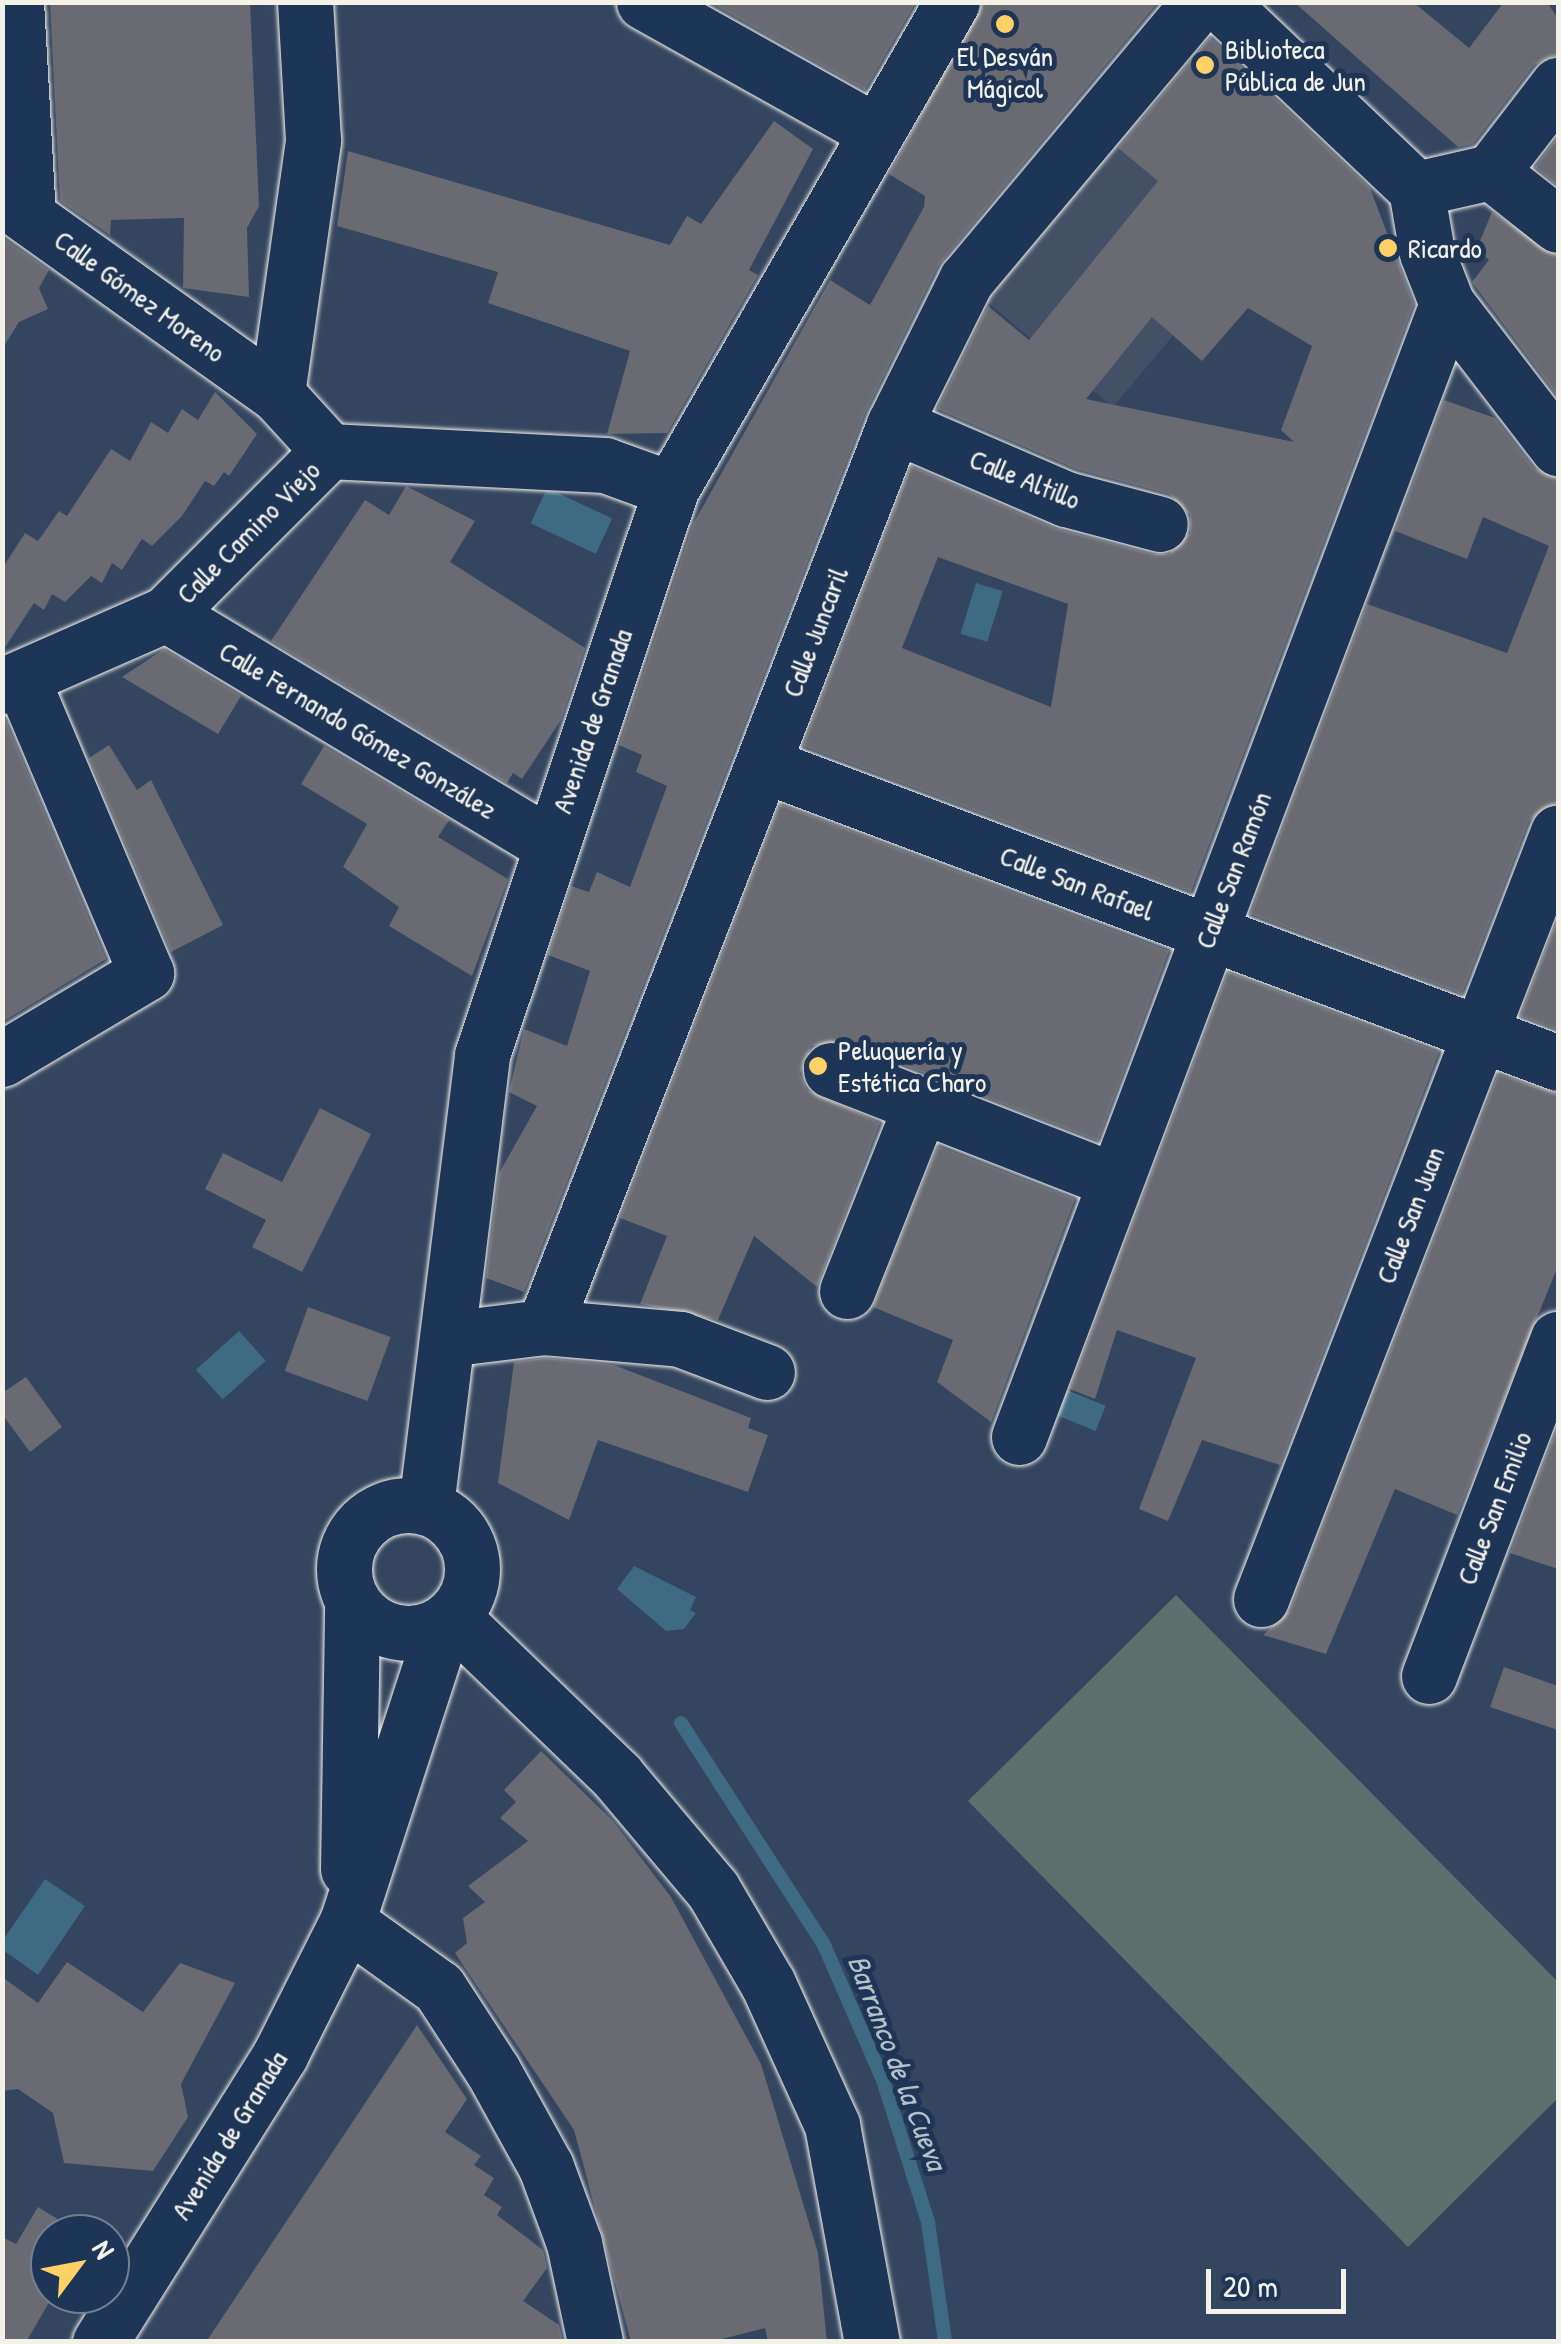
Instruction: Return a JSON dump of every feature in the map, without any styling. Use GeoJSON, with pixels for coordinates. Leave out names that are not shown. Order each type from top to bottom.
{"type":"FeatureCollection","features":[{"type":"Feature","properties":{"kind":"street"},"geometry":{"type":"LineString","coordinates":[[15,207],[16,2]]}},
{"type":"Feature","properties":{"kind":"street"},"geometry":{"type":"LineString","coordinates":[[276,394],[313,140],[305,2]]}},
{"type":"Feature","properties":{"kind":"street","name":"Avenida de Granada"},"geometry":{"type":"LineString","coordinates":[[426,1506],[482,1055],[670,489],[952,2]]}},
{"type":"Feature","properties":{"kind":"street","name":"Calle Juncaril"},"geometry":{"type":"LineString","coordinates":[[544,1327],[894,425],[966,280],[1200,2]]}},
{"type":"Feature","properties":{"kind":"street"},"geometry":{"type":"LineString","coordinates":[[1218,2],[1416,188],[1447,304],[1558,448]]}},
{"type":"Feature","properties":{"kind":"street"},"geometry":{"type":"LineString","coordinates":[[646,3],[875,131]]}},
{"type":"Feature","properties":{"kind":"street"},"geometry":{"type":"LineString","coordinates":[[1416,188],[1490,172],[1558,85]]}},
{"type":"Feature","properties":{"kind":"street"},"geometry":{"type":"LineString","coordinates":[[1490,172],[1558,225]]}},
{"type":"Feature","properties":{"kind":"street","name":"Calle Gómez Moreno"},"geometry":{"type":"LineString","coordinates":[[15,207],[276,394],[329,451]]}},
{"type":"Feature","properties":{"kind":"street","name":"Calle San Ramón"},"geometry":{"type":"LineString","coordinates":[[1019,1436],[1447,304]]}},
{"type":"Feature","properties":{"kind":"street","name":"Calle Altillo"},"geometry":{"type":"LineString","coordinates":[[894,425],[1066,499],[1160,524]]}},
{"type":"Feature","properties":{"kind":"street"},"geometry":{"type":"LineString","coordinates":[[329,451],[605,465],[670,489]]}},
{"type":"Feature","properties":{"kind":"street","name":"Calle Camino Viejo"},"geometry":{"type":"LineString","coordinates":[[12,683],[166,614],[329,451]]}},
{"type":"Feature","properties":{"kind":"street","name":"Calle Fernando Gómez González"},"geometry":{"type":"LineString","coordinates":[[166,614],[550,845]]}},
{"type":"Feature","properties":{"kind":"street"},"geometry":{"type":"LineString","coordinates":[[2,1059],[146,973],[12,683]]}},
{"type":"Feature","properties":{"kind":"street","name":"Calle San Rafael"},"geometry":{"type":"LineString","coordinates":[[764,766],[1558,1063]]}},
{"type":"Feature","properties":{"kind":"street","name":"Calle San Juan"},"geometry":{"type":"LineString","coordinates":[[1262,1599],[1558,832]]}},
{"type":"Feature","properties":{"kind":"street"},"geometry":{"type":"LineString","coordinates":[[831,1070],[1115,1181]]}},
{"type":"Feature","properties":{"kind":"street"},"geometry":{"type":"LineString","coordinates":[[848,1292],[921,1105]]}},
{"type":"Feature","properties":{"kind":"street"},"geometry":{"type":"LineString","coordinates":[[447,1338],[544,1327],[680,1340],[767,1372]]}},
{"type":"Feature","properties":{"kind":"street","name":"Calle San Emilio"},"geometry":{"type":"LineString","coordinates":[[1429,1676],[1555,1359]]}},
{"type":"Feature","properties":{"kind":"street"},"geometry":{"type":"LineString","coordinates":[[392,1505],[426,1506],[457,1525],[470,1549],[474,1572],[448,1620],[405,1634],[386,1630],[352,1602],[344,1565],[365,1520],[392,1505]]}},
{"type":"Feature","properties":{"kind":"street","name":"Avenida de Granada"},"geometry":{"type":"LineString","coordinates":[[347,1922],[352,1602]]}},
{"type":"Feature","properties":{"kind":"street"},"geometry":{"type":"LineString","coordinates":[[448,1620],[617,1776],[713,1890],[768,1984],[832,2125],[872,2342]]}},
{"type":"Feature","properties":{"kind":"street","name":"Avenida de Granada"},"geometry":{"type":"LineString","coordinates":[[100,2342],[280,2054],[347,1922],[448,1620]]}},
{"type":"Feature","properties":{"kind":"street"},"geometry":{"type":"LineString","coordinates":[[347,1922],[439,1988],[493,2071],[551,2182],[594,2342]]}},
{"type":"Feature","properties":{"kind":"shaded area"},"geometry":{"type":"Polygon","coordinates":[[[1134,113],[1267,224],[1113,407],[980,296],[1134,113]]]}},
{"type":"Feature","properties":{"kind":"shaded area"},"geometry":{"type":"Polygon","coordinates":[[[547,488],[612,518],[596,554],[531,523],[547,488]]]}},
{"type":"Feature","properties":{"kind":"shaded area"},"geometry":{"type":"Polygon","coordinates":[[[976,583],[1003,591],[987,642],[961,634],[976,583]]]}},
{"type":"Feature","properties":{"kind":"shaded area"},"geometry":{"type":"Polygon","coordinates":[[[239,1331],[266,1361],[223,1400],[196,1370],[239,1331]]]}},
{"type":"Feature","properties":{"kind":"shaded area"},"geometry":{"type":"Polygon","coordinates":[[[1064,1389],[1106,1406],[1096,1431],[1054,1414],[1064,1389]]]}},
{"type":"Feature","properties":{"kind":"shaded area"},"geometry":{"type":"Polygon","coordinates":[[[634,1566],[696,1597],[690,1610],[696,1613],[684,1629],[666,1631],[617,1589],[634,1566]]]}},
{"type":"Feature","properties":{"kind":"shaded area"},"geometry":{"type":"Polygon","coordinates":[[[45,1879],[85,1906],[38,1975],[3,1950],[3,1940],[45,1879]]]}},
{"type":"Feature","properties":{"kind":"green space"},"geometry":{"type":"Polygon","coordinates":[[[1176,1595],[1558,1982],[1558,2098],[1408,2247],[968,1801],[1176,1595]]]}},
{"type":"Feature","properties":{"kind":"building"},"geometry":{"type":"Polygon","coordinates":[[[50,2],[250,2],[259,206],[247,228],[249,297],[183,288],[184,218],[111,220],[110,235],[60,201],[50,2]]]}},
{"type":"Feature","properties":{"kind":"building"},"geometry":{"type":"Polygon","coordinates":[[[709,2],[916,2],[865,90],[709,2]]]}},
{"type":"Feature","properties":{"kind":"building"},"geometry":{"type":"Polygon","coordinates":[[[983,2],[1158,2],[938,266],[865,414],[524,1292],[486,1278],[499,1173],[537,1106],[509,1092],[524,1029],[567,1046],[590,971],[548,955],[571,886],[589,892],[597,872],[630,887],[667,786],[636,772],[642,755],[619,745],[693,524],[830,280],[870,305],[924,207],[925,196],[889,174],[983,2]]]}},
{"type":"Feature","properties":{"kind":"building"},"geometry":{"type":"Polygon","coordinates":[[[1294,2],[1413,2],[1469,48],[1504,2],[1547,2],[1558,19],[1558,54],[1534,65],[1473,144],[1458,147],[1294,2]]]}},
{"type":"Feature","properties":{"kind":"building"},"geometry":{"type":"Polygon","coordinates":[[[1210,37],[1370,188],[1414,304],[1191,892],[803,746],[911,466],[1054,528],[1152,554],[1169,554],[1190,533],[1190,515],[1169,494],[1076,469],[937,409],[988,306],[1029,340],[1158,181],[1118,148],[1210,37]],[[1248,308],[1202,361],[1152,317],[1086,399],[1294,442],[1281,430],[1312,346],[1248,308]],[[938,557],[902,648],[1051,707],[1068,604],[938,557]]]}},
{"type":"Feature","properties":{"kind":"building"},"geometry":{"type":"Polygon","coordinates":[[[774,121],[813,149],[749,270],[758,275],[667,433],[607,434],[630,351],[488,303],[498,272],[337,226],[348,151],[670,245],[687,216],[701,224],[774,121]]]}},
{"type":"Feature","properties":{"kind":"building"},"geometry":{"type":"Polygon","coordinates":[[[1558,136],[1558,186],[1535,167],[1558,136]]]}},
{"type":"Feature","properties":{"kind":"building"},"geometry":{"type":"Polygon","coordinates":[[[1492,212],[1558,255],[1558,397],[1472,282],[1489,260],[1477,248],[1492,212]]]}},
{"type":"Feature","properties":{"kind":"building"},"geometry":{"type":"Polygon","coordinates":[[[2,237],[49,270],[39,288],[48,309],[19,322],[2,349],[2,237]]]}},
{"type":"Feature","properties":{"kind":"building"},"geometry":{"type":"Polygon","coordinates":[[[215,392],[257,434],[229,476],[224,472],[214,486],[205,481],[182,516],[152,546],[142,539],[122,570],[112,563],[102,583],[91,576],[65,602],[52,594],[44,610],[34,603],[2,652],[2,569],[25,533],[38,541],[59,511],[67,516],[111,449],[130,461],[151,422],[168,433],[182,409],[198,420],[215,392]]]}},
{"type":"Feature","properties":{"kind":"building"},"geometry":{"type":"Polygon","coordinates":[[[1444,400],[1495,418],[1534,468],[1558,479],[1558,802],[1529,821],[1462,994],[1250,914],[1367,604],[1507,653],[1549,546],[1483,517],[1467,559],[1395,531],[1444,400]]]}},
{"type":"Feature","properties":{"kind":"building"},"geometry":{"type":"Polygon","coordinates":[[[406,486],[475,521],[450,562],[585,648],[561,720],[522,779],[513,773],[507,783],[271,641],[365,500],[389,515],[406,486]]]}},
{"type":"Feature","properties":{"kind":"building"},"geometry":{"type":"Polygon","coordinates":[[[164,649],[241,696],[218,734],[122,677],[164,649]]]}},
{"type":"Feature","properties":{"kind":"building"},"geometry":{"type":"Polygon","coordinates":[[[2,717],[106,959],[2,1022],[2,717]]]}},
{"type":"Feature","properties":{"kind":"building"},"geometry":{"type":"Polygon","coordinates":[[[109,745],[137,790],[151,780],[223,925],[171,952],[89,758],[109,745]]]}},
{"type":"Feature","properties":{"kind":"building"},"geometry":{"type":"Polygon","coordinates":[[[324,746],[449,820],[438,837],[508,879],[472,976],[389,926],[399,907],[343,867],[367,824],[301,784],[324,746]]]}},
{"type":"Feature","properties":{"kind":"building"},"geometry":{"type":"Polygon","coordinates":[[[780,804],[1169,951],[1098,1141],[842,1041],[811,1046],[800,1074],[807,1090],[880,1123],[817,1287],[754,1236],[718,1320],[640,1304],[667,1236],[620,1218],[780,804]]]}},
{"type":"Feature","properties":{"kind":"building"},"geometry":{"type":"Polygon","coordinates":[[[1558,917],[1558,1030],[1520,1016],[1558,917]]]}},
{"type":"Feature","properties":{"kind":"building"},"geometry":{"type":"Polygon","coordinates":[[[1228,972],[1439,1052],[1280,1465],[1202,1440],[1168,1521],[1139,1509],[1196,1358],[1117,1330],[1095,1399],[1070,1389],[1228,972]]]}},
{"type":"Feature","properties":{"kind":"building"},"geometry":{"type":"Polygon","coordinates":[[[1498,1074],[1558,1094],[1558,1266],[1457,1515],[1395,1489],[1326,1654],[1263,1635],[1290,1610],[1498,1074]]]}},
{"type":"Feature","properties":{"kind":"building"},"geometry":{"type":"Polygon","coordinates":[[[320,1108],[371,1134],[302,1272],[252,1247],[266,1220],[205,1189],[223,1153],[282,1182],[320,1108]]]}},
{"type":"Feature","properties":{"kind":"building"},"geometry":{"type":"Polygon","coordinates":[[[938,1146],[1075,1199],[991,1422],[937,1382],[953,1340],[873,1307],[938,1146]]]}},
{"type":"Feature","properties":{"kind":"building"},"geometry":{"type":"Polygon","coordinates":[[[308,1307],[391,1337],[367,1401],[285,1371],[308,1307]]]}},
{"type":"Feature","properties":{"kind":"building"},"geometry":{"type":"Polygon","coordinates":[[[545,1358],[614,1365],[751,1418],[748,1428],[768,1435],[748,1492],[598,1440],[569,1520],[498,1483],[514,1362],[545,1358]]]}},
{"type":"Feature","properties":{"kind":"building"},"geometry":{"type":"Polygon","coordinates":[[[26,1377],[62,1427],[30,1452],[2,1414],[2,1393],[26,1377]]]}},
{"type":"Feature","properties":{"kind":"building"},"geometry":{"type":"Polygon","coordinates":[[[1558,1425],[1558,1569],[1510,1553],[1558,1425]]]}},
{"type":"Feature","properties":{"kind":"building"},"geometry":{"type":"Polygon","coordinates":[[[1504,1667],[1558,1686],[1558,1730],[1490,1707],[1504,1667]]]}},
{"type":"Feature","properties":{"kind":"building"},"geometry":{"type":"Polygon","coordinates":[[[541,1751],[613,1821],[671,1897],[761,2064],[818,2253],[827,2342],[768,2342],[765,2328],[710,2342],[631,2342],[574,2130],[455,1953],[467,1943],[463,1918],[485,1902],[468,1886],[528,1841],[500,1818],[516,1802],[504,1790],[541,1751]]]}},
{"type":"Feature","properties":{"kind":"building"},"geometry":{"type":"Polygon","coordinates":[[[67,1962],[143,2012],[180,1963],[235,1983],[181,2084],[188,2117],[153,2171],[64,2163],[53,2113],[18,2089],[2,2091],[2,1977],[38,2003],[67,1962]]]}},
{"type":"Feature","properties":{"kind":"building"},"geometry":{"type":"Polygon","coordinates":[[[417,2025],[467,2099],[445,2132],[481,2156],[474,2165],[494,2178],[484,2195],[502,2207],[497,2215],[543,2250],[547,2268],[523,2301],[559,2325],[563,2342],[206,2342],[417,2025]]]}},
{"type":"Feature","properties":{"kind":"building"},"geometry":{"type":"Polygon","coordinates":[[[30,2220],[30,2314],[42,2314],[26,2342],[2,2342],[2,2237],[16,2244],[30,2220]]]}},
{"type":"Feature","properties":{"kind":"waterway","name":"Barranco de la Cueva"},"geometry":{"type":"LineString","coordinates":[[681,1723],[824,1945],[883,2080],[928,2222],[945,2342]]}},
{"type":"Feature","properties":{"kind":"place","name":"El Desván Mágicol"},"geometry":{"type":"Point","coordinates":[1005,24]}},
{"type":"Feature","properties":{"kind":"place","name":"Biblioteca Pública de Jun"},"geometry":{"type":"Point","coordinates":[1205,65]}},
{"type":"Feature","properties":{"kind":"place","name":"Ricardo"},"geometry":{"type":"Point","coordinates":[1388,248]}},
{"type":"Feature","properties":{"kind":"place","name":"Peluquería y Estética Charo"},"geometry":{"type":"Point","coordinates":[818,1066]}}]}
